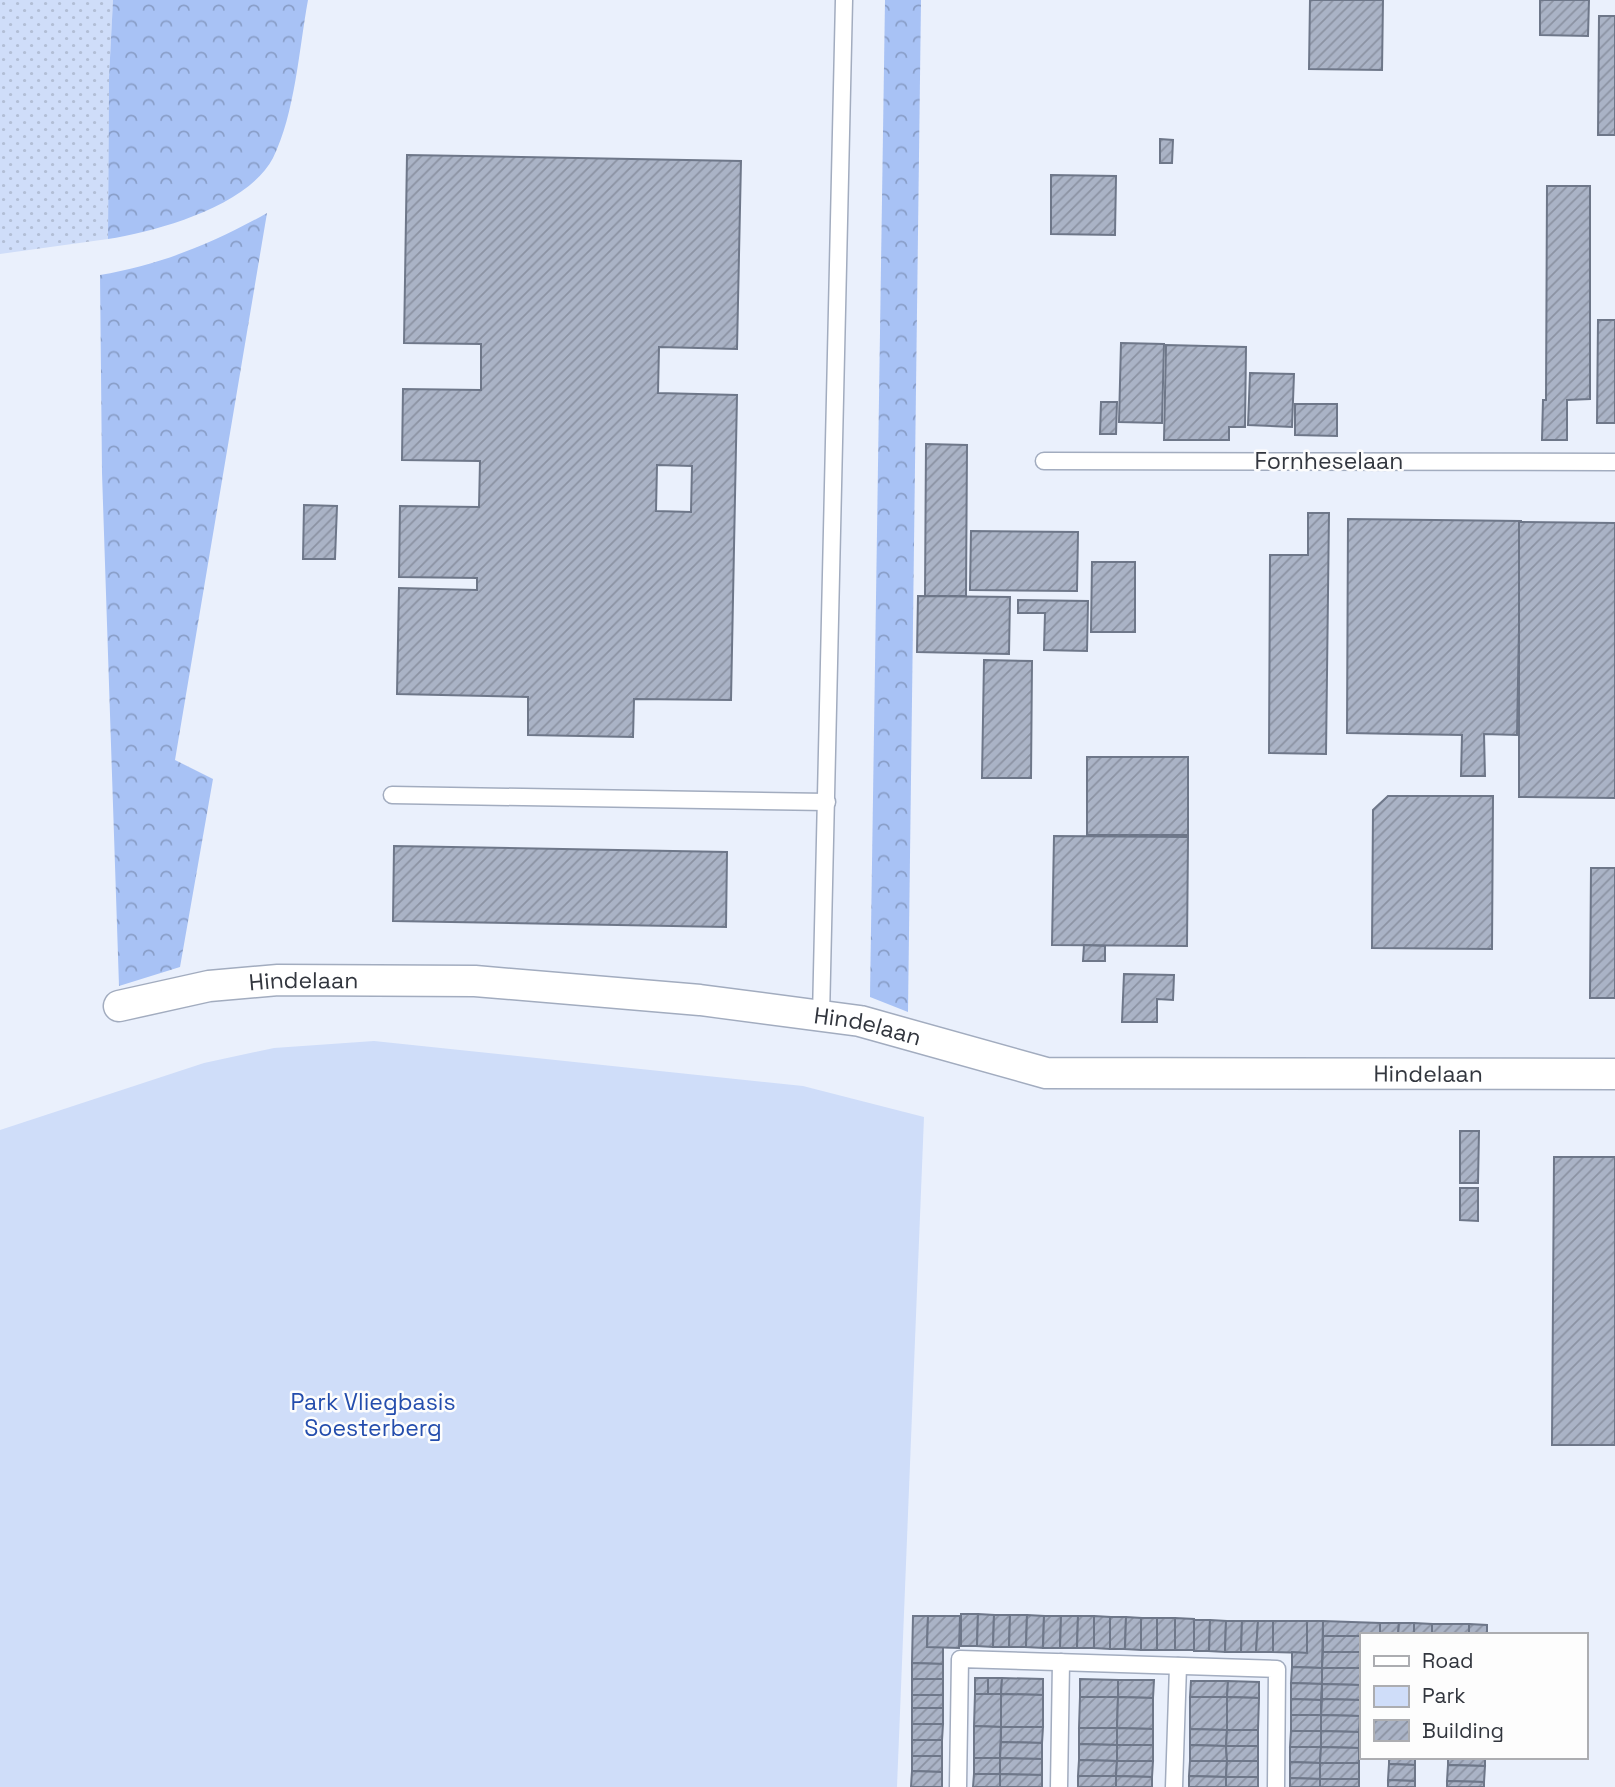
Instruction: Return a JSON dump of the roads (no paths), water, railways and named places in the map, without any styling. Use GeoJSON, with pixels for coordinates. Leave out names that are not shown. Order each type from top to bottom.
{"type":"FeatureCollection","features":[{"type":"Feature","properties":{"kind":"street","name":"Hindelaan"},"geometry":{"type":"LineString","coordinates":[[119,1006],[209,986],[264,981],[475,981],[687,999],[860,1021],[1046,1073],[1615,1074]]}},
{"type":"Feature","properties":{"kind":"lane"},"geometry":{"type":"LineString","coordinates":[[821,1017],[844,0]]}},
{"type":"Feature","properties":{"kind":"lane","name":"Fornheselaan"},"geometry":{"type":"LineString","coordinates":[[1044,460],[1615,462]]}},
{"type":"Feature","properties":{"kind":"lane"},"geometry":{"type":"LineString","coordinates":[[392,795],[827,802]]}},
{"type":"Feature","properties":{"kind":"lane"},"geometry":{"type":"LineString","coordinates":[[958,1787],[960,1659],[1277,1669],[1276,1787]]}},
{"type":"Feature","properties":{"kind":"lane"},"geometry":{"type":"LineString","coordinates":[[1059,1787],[1061,1662]]}},
{"type":"Feature","properties":{"kind":"lane"},"geometry":{"type":"LineString","coordinates":[[1174,1787],[1178,1666]]}},
{"type":"Feature","properties":{"kind":"park label","name":"Park Vliegbasis Soesterberg"},"geometry":{"type":"Point","coordinates":[373,1415]}}]}
